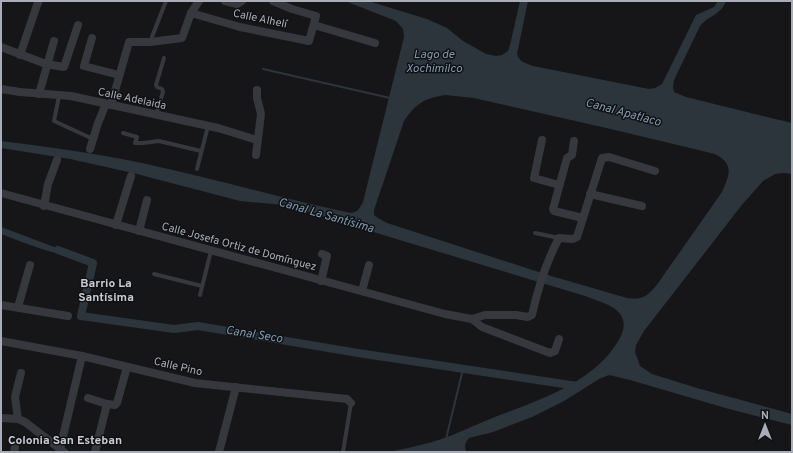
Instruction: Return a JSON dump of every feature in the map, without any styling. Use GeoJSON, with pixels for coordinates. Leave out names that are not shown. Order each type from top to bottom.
{"type":"FeatureCollection","features":[{"type":"Feature","properties":{"kind":"street"},"geometry":{"type":"LineString","coordinates":[[20,54],[36,5],[39,1]]}},
{"type":"Feature","properties":{"kind":"street"},"geometry":{"type":"LineString","coordinates":[[90,149],[119,75],[129,42],[150,42],[182,38],[191,13],[199,1]]}},
{"type":"Feature","properties":{"kind":"street"},"geometry":{"type":"LineString","coordinates":[[224,1],[237,4],[242,1]]}},
{"type":"Feature","properties":{"kind":"street"},"geometry":{"type":"LineString","coordinates":[[273,1],[292,9],[316,16],[314,25],[375,43]]}},
{"type":"Feature","properties":{"kind":"street","name":"Calle Alhelí"},"geometry":{"type":"LineString","coordinates":[[191,13],[240,27],[309,41],[314,25]]}},
{"type":"Feature","properties":{"kind":"street"},"geometry":{"type":"LineString","coordinates":[[1,47],[46,64],[64,67],[78,25]]}},
{"type":"Feature","properties":{"kind":"street"},"geometry":{"type":"LineString","coordinates":[[92,38],[84,66],[119,75]]}},
{"type":"Feature","properties":{"kind":"street"},"geometry":{"type":"LineString","coordinates":[[39,94],[46,64],[54,41]]}},
{"type":"Feature","properties":{"kind":"street","name":"Calle Adelaida"},"geometry":{"type":"LineString","coordinates":[[1,89],[71,96],[208,126],[257,140]]}},
{"type":"Feature","properties":{"kind":"street"},"geometry":{"type":"LineString","coordinates":[[256,155],[262,114],[258,98],[258,90]]}},
{"type":"Feature","properties":{"kind":"street"},"geometry":{"type":"LineString","coordinates":[[542,140],[534,178],[559,185]]}},
{"type":"Feature","properties":{"kind":"street"},"geometry":{"type":"LineString","coordinates":[[574,141],[572,156],[567,158],[553,209],[554,211],[583,218]]}},
{"type":"Feature","properties":{"kind":"street"},"geometry":{"type":"LineString","coordinates":[[472,320],[485,315],[528,317],[532,315],[537,291],[559,238],[575,239],[577,237],[602,158],[605,157],[655,171]]}},
{"type":"Feature","properties":{"kind":"street"},"geometry":{"type":"LineString","coordinates":[[44,206],[48,184],[57,160]]}},
{"type":"Feature","properties":{"kind":"street"},"geometry":{"type":"LineString","coordinates":[[116,225],[131,176]]}},
{"type":"Feature","properties":{"kind":"street","name":"Calle Josefa Ortiz de Domínguez"},"geometry":{"type":"LineString","coordinates":[[1,194],[472,320]]}},
{"type":"Feature","properties":{"kind":"street"},"geometry":{"type":"LineString","coordinates":[[590,194],[642,206]]}},
{"type":"Feature","properties":{"kind":"street"},"geometry":{"type":"LineString","coordinates":[[139,231],[147,200]]}},
{"type":"Feature","properties":{"kind":"street"},"geometry":{"type":"LineString","coordinates":[[321,280],[327,256],[322,254]]}},
{"type":"Feature","properties":{"kind":"street"},"geometry":{"type":"LineString","coordinates":[[18,307],[30,265]]}},
{"type":"Feature","properties":{"kind":"street"},"geometry":{"type":"LineString","coordinates":[[362,291],[369,265]]}},
{"type":"Feature","properties":{"kind":"street"},"geometry":{"type":"LineString","coordinates":[[1,305],[68,316]]}},
{"type":"Feature","properties":{"kind":"street"},"geometry":{"type":"LineString","coordinates":[[472,320],[482,327],[550,353],[555,351],[559,339]]}},
{"type":"Feature","properties":{"kind":"street","name":"Calle Pino"},"geometry":{"type":"LineString","coordinates":[[1,341],[82,356],[195,383],[268,392],[347,399],[351,403]]}},
{"type":"Feature","properties":{"kind":"street"},"geometry":{"type":"LineString","coordinates":[[1,418],[25,422],[62,451],[82,356]]}},
{"type":"Feature","properties":{"kind":"street"},"geometry":{"type":"LineString","coordinates":[[88,398],[115,405],[117,403],[127,367]]}},
{"type":"Feature","properties":{"kind":"street"},"geometry":{"type":"LineString","coordinates":[[18,420],[15,396],[21,373]]}},
{"type":"Feature","properties":{"kind":"street"},"geometry":{"type":"LineString","coordinates":[[219,452],[236,387]]}},
{"type":"Feature","properties":{"kind":"street"},"geometry":{"type":"LineString","coordinates":[[95,452],[107,404]]}},
{"type":"Feature","properties":{"kind":"lane"},"geometry":{"type":"LineString","coordinates":[[150,42],[166,1]]}},
{"type":"Feature","properties":{"kind":"lane"},"geometry":{"type":"LineString","coordinates":[[156,115],[163,92],[162,89],[156,85],[164,58]]}},
{"type":"Feature","properties":{"kind":"lane"},"geometry":{"type":"LineString","coordinates":[[60,96],[54,121],[93,139]]}},
{"type":"Feature","properties":{"kind":"lane"},"geometry":{"type":"LineString","coordinates":[[197,169],[208,126]]}},
{"type":"Feature","properties":{"kind":"lane"},"geometry":{"type":"LineString","coordinates":[[122,133],[137,137],[135,142],[143,143],[159,141],[201,151]]}},
{"type":"Feature","properties":{"kind":"lane"},"geometry":{"type":"LineString","coordinates":[[535,233],[559,238]]}},
{"type":"Feature","properties":{"kind":"lane"},"geometry":{"type":"LineString","coordinates":[[200,295],[210,250]]}},
{"type":"Feature","properties":{"kind":"lane"},"geometry":{"type":"LineString","coordinates":[[154,274],[202,286]]}},
{"type":"Feature","properties":{"kind":"lane"},"geometry":{"type":"LineString","coordinates":[[343,452],[351,403]]}},
{"type":"Feature","properties":{"kind":"water","name":"Lago de Xochimilco"},"geometry":{"type":"Polygon","coordinates":[[[345,1],[368,1],[427,19],[447,28],[463,41],[486,54],[496,56],[502,55],[508,51],[520,1],[528,1],[517,54],[521,61],[533,66],[649,89],[655,88],[662,84],[696,15],[714,7],[718,1],[726,1],[718,13],[703,22],[700,26],[674,80],[674,92],[686,97],[792,123],[792,174],[775,174],[763,181],[741,206],[644,331],[636,345],[635,352],[640,366],[652,374],[792,414],[792,425],[609,375],[599,379],[564,401],[532,417],[493,432],[469,438],[465,446],[466,451],[469,452],[388,452],[421,445],[448,437],[545,397],[578,380],[606,357],[617,343],[623,330],[624,324],[622,317],[611,306],[585,296],[284,205],[240,201],[133,173],[70,159],[1,148],[1,141],[107,156],[168,169],[351,213],[355,212],[363,202],[404,37],[403,29],[396,21],[345,1]],[[446,95],[439,96],[422,102],[413,110],[404,121],[374,210],[374,215],[387,223],[551,276],[627,298],[636,299],[643,297],[656,286],[722,192],[727,180],[729,170],[728,166],[715,154],[474,98],[446,95]]]}},
{"type":"Feature","properties":{"kind":"water"},"geometry":{"type":"Polygon","coordinates":[[[1,227],[65,251],[68,254],[45,250],[1,234],[1,227]]]}},
{"type":"Feature","properties":{"kind":"waterway"},"geometry":{"type":"LineString","coordinates":[[263,69],[390,98]]}},
{"type":"Feature","properties":{"kind":"waterway","name":"Canal Seco"},"geometry":{"type":"LineString","coordinates":[[58,250],[93,263],[81,316],[174,329],[198,326],[358,353],[577,386]]}},
{"type":"Feature","properties":{"kind":"waterway"},"geometry":{"type":"LineString","coordinates":[[446,439],[463,369]]}},
{"type":"Feature","properties":{"kind":"district","name":"Barrio La Santísima"},"geometry":{"type":"Point","coordinates":[106,291]}},
{"type":"Feature","properties":{"kind":"district","name":"Colonia San Esteban"},"geometry":{"type":"Point","coordinates":[65,441]}},
{"type":"Feature","properties":{"kind":"water label","name":"Canal Apatlaco"},"geometry":{"type":"Point","coordinates":[623,113]}},
{"type":"Feature","properties":{"kind":"water label","name":"Canal La Santísima"},"geometry":{"type":"Point","coordinates":[326,216]}}]}
